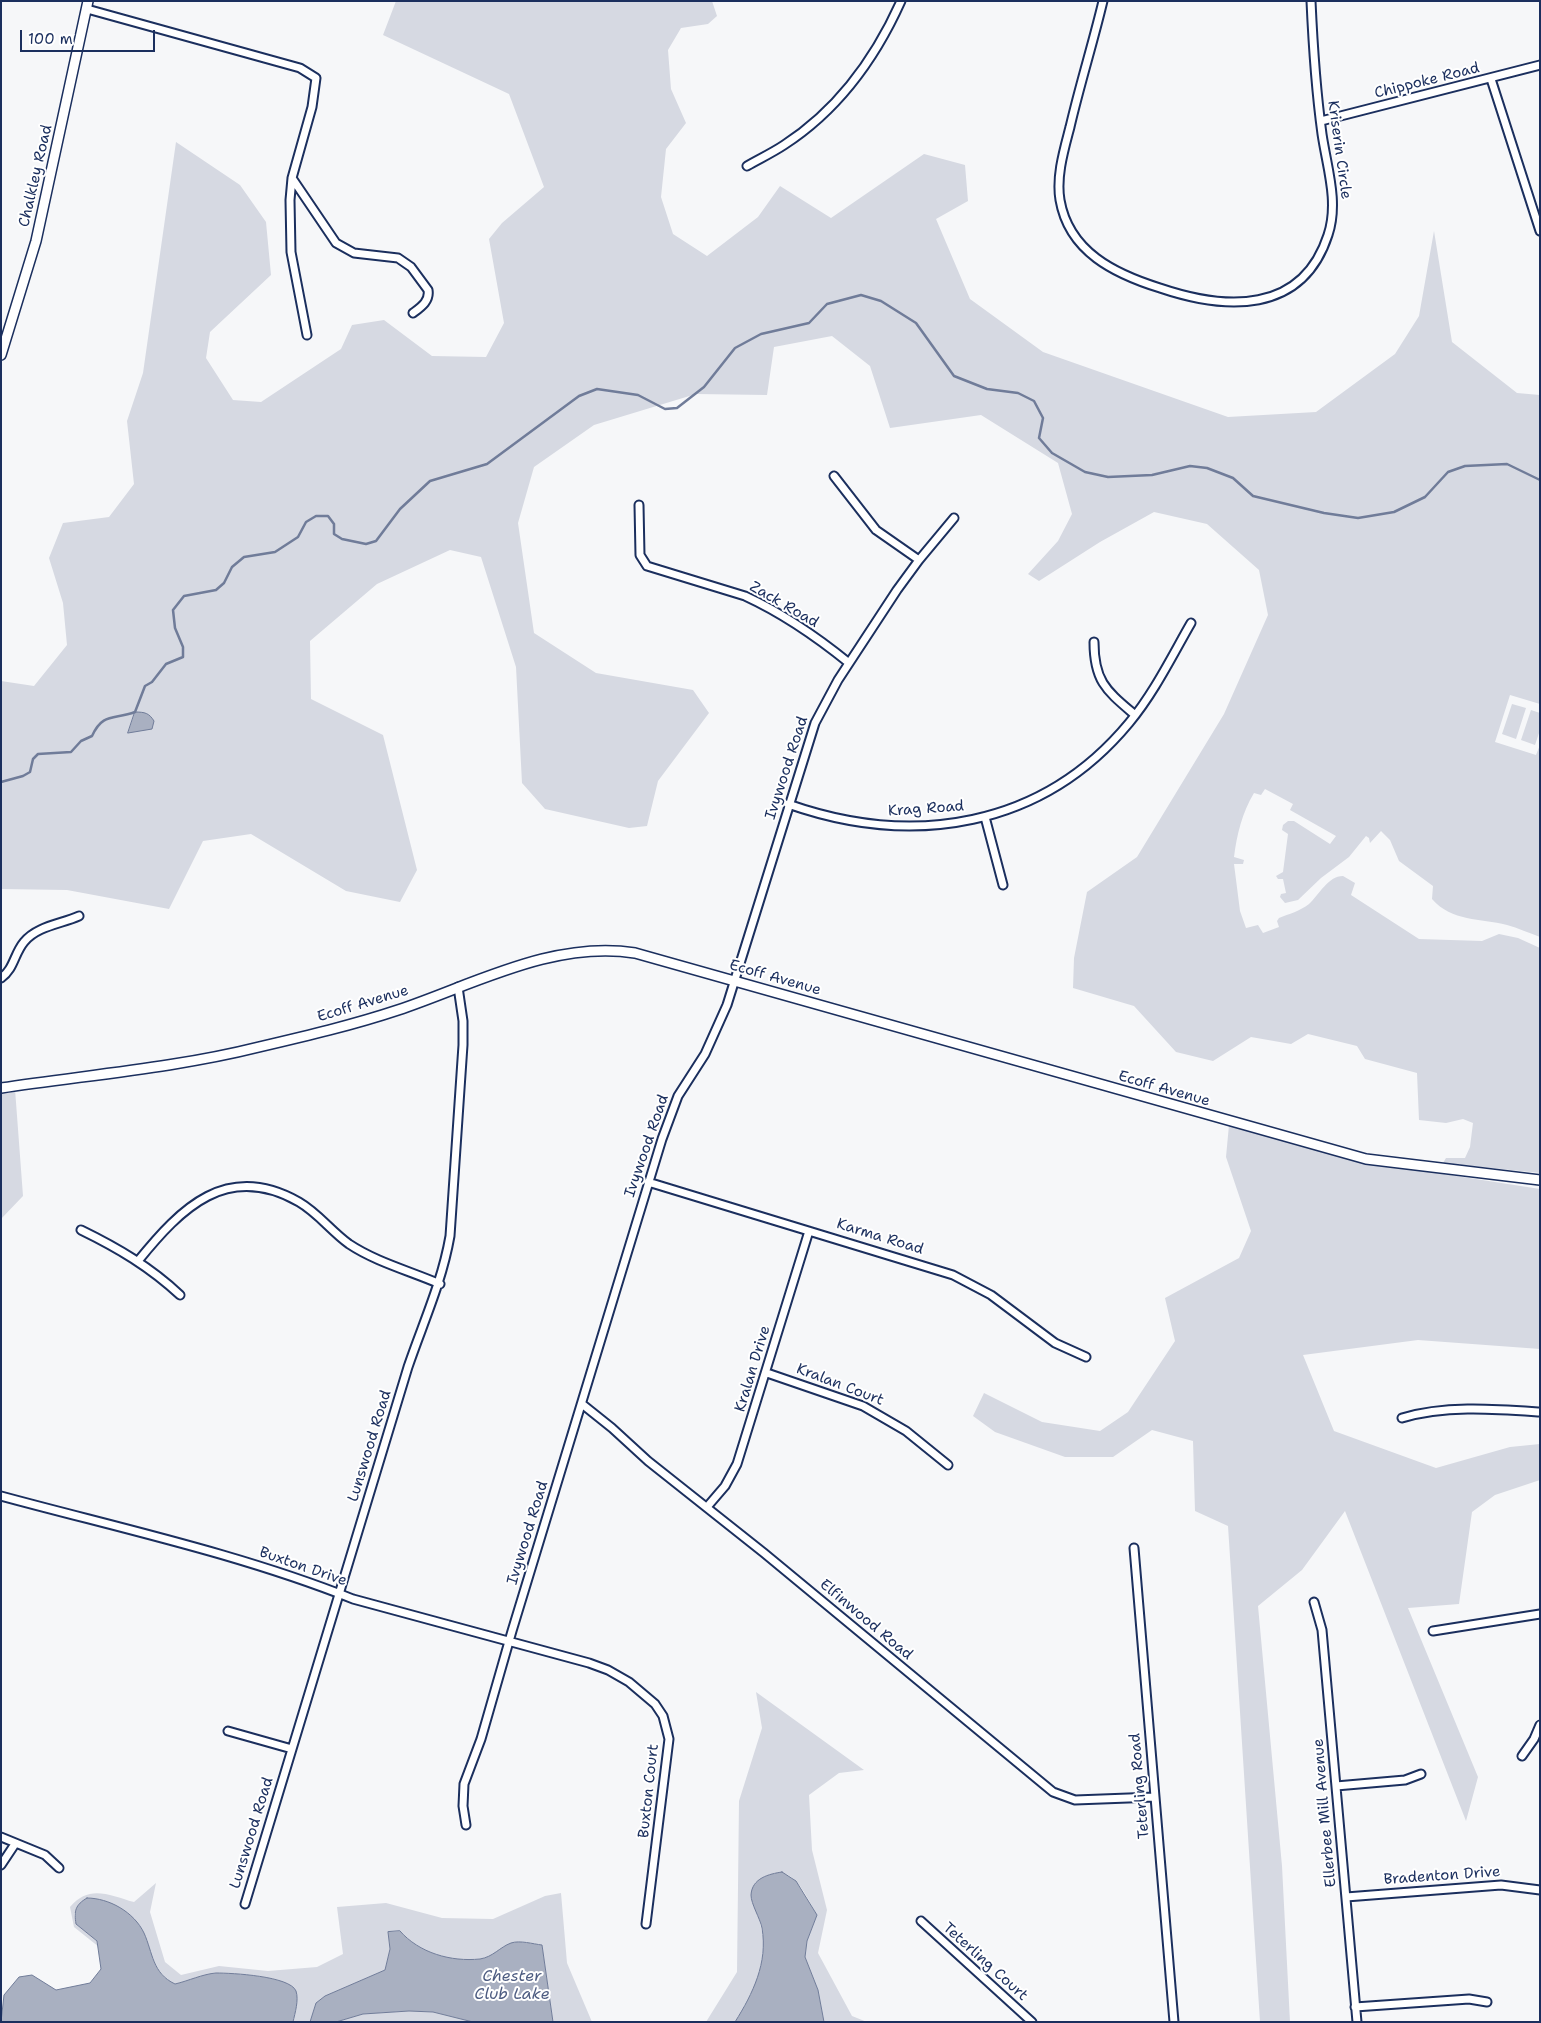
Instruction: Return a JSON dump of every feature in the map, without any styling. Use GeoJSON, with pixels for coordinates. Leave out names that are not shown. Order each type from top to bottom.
{"type":"FeatureCollection","features":[{"type":"Feature","properties":{"kind":"street"},"geometry":{"type":"LineString","coordinates":[[747,166],[784,145],[816,121],[839,100],[882,41],[901,1]]}},
{"type":"Feature","properties":{"kind":"street","name":"Kriserin Circle"},"geometry":{"type":"LineString","coordinates":[[1103,1],[1060,175],[1059,189],[1065,217],[1072,233],[1093,257],[1115,271],[1174,293],[1219,303],[1247,302],[1262,299],[1276,294],[1296,282],[1307,273],[1322,251],[1332,220],[1332,191],[1314,63],[1311,1]]}},
{"type":"Feature","properties":{"kind":"street"},"geometry":{"type":"LineString","coordinates":[[88,5],[300,68],[316,78],[312,107],[292,178],[290,200],[291,252],[307,335]]}},
{"type":"Feature","properties":{"kind":"street","name":"Chalkley Road"},"geometry":{"type":"LineString","coordinates":[[1,355],[36,241],[88,5]]}},
{"type":"Feature","properties":{"kind":"street","name":"Chippoke Road"},"geometry":{"type":"LineString","coordinates":[[1321,121],[1540,65]]}},
{"type":"Feature","properties":{"kind":"street"},"geometry":{"type":"LineString","coordinates":[[1491,79],[1540,231]]}},
{"type":"Feature","properties":{"kind":"street"},"geometry":{"type":"LineString","coordinates":[[292,178],[336,243],[354,253],[398,258],[411,267],[428,290],[429,295],[428,300],[413,313]]}},
{"type":"Feature","properties":{"kind":"street"},"geometry":{"type":"LineString","coordinates":[[834,476],[876,530],[919,560]]}},
{"type":"Feature","properties":{"kind":"street","name":"Zack Road"},"geometry":{"type":"LineString","coordinates":[[639,505],[640,555],[647,566],[759,602],[798,626],[849,663]]}},
{"type":"Feature","properties":{"kind":"street","name":"Ivywood Road"},"geometry":{"type":"LineString","coordinates":[[466,1825],[463,1806],[464,1784],[481,1739],[648,1182],[670,1114],[717,1030],[735,982],[788,804],[815,723],[826,699],[849,663],[919,560],[954,518]]}},
{"type":"Feature","properties":{"kind":"street","name":"Krag Road"},"geometry":{"type":"LineString","coordinates":[[788,804],[838,819],[886,826],[938,825],[985,817],[1035,799],[1073,777],[1110,745],[1135,715],[1191,623]]}},
{"type":"Feature","properties":{"kind":"street"},"geometry":{"type":"LineString","coordinates":[[1094,642],[1094,661],[1099,679],[1112,695],[1135,715]]}},
{"type":"Feature","properties":{"kind":"street"},"geometry":{"type":"LineString","coordinates":[[985,817],[1003,884]]}},
{"type":"Feature","properties":{"kind":"street"},"geometry":{"type":"LineString","coordinates":[[1,978],[10,970],[17,952],[30,936],[39,930],[79,916]]}},
{"type":"Feature","properties":{"kind":"street","name":"Ecoff Avenue"},"geometry":{"type":"LineString","coordinates":[[1,1088],[223,1056],[366,1020],[458,987],[545,960],[586,951],[604,950],[635,953],[1366,1158],[1540,1180]]}},
{"type":"Feature","properties":{"kind":"street","name":"Lunswood Road"},"geometry":{"type":"LineString","coordinates":[[245,1904],[408,1368],[440,1284],[450,1236],[463,1045],[463,1021],[458,987]]}},
{"type":"Feature","properties":{"kind":"street","name":"Karma Road"},"geometry":{"type":"LineString","coordinates":[[648,1182],[953,1275],[991,1295],[1055,1343],[1086,1357]]}},
{"type":"Feature","properties":{"kind":"street"},"geometry":{"type":"LineString","coordinates":[[138,1261],[166,1226],[192,1204],[216,1192],[258,1188],[273,1191],[300,1202],[339,1236],[361,1251],[440,1284]]}},
{"type":"Feature","properties":{"kind":"street"},"geometry":{"type":"LineString","coordinates":[[81,1230],[158,1274],[180,1295]]}},
{"type":"Feature","properties":{"kind":"street","name":"Kralan Drive"},"geometry":{"type":"LineString","coordinates":[[707,1507],[726,1486],[737,1464],[767,1373],[809,1231]]}},
{"type":"Feature","properties":{"kind":"street","name":"Kralan Court"},"geometry":{"type":"LineString","coordinates":[[767,1373],[863,1406],[906,1430],[948,1465]]}},
{"type":"Feature","properties":{"kind":"street","name":"Elfinwood Road"},"geometry":{"type":"LineString","coordinates":[[582,1404],[612,1428],[648,1462],[707,1507],[1053,1792],[1075,1800],[1154,1797]]}},
{"type":"Feature","properties":{"kind":"street"},"geometry":{"type":"LineString","coordinates":[[1402,1418],[1422,1412],[1500,1409],[1540,1412]]}},
{"type":"Feature","properties":{"kind":"street","name":"Buxton Drive"},"geometry":{"type":"LineString","coordinates":[[1,1496],[290,1576],[340,1593],[509,1642]]}},
{"type":"Feature","properties":{"kind":"street","name":"Teterling Road"},"geometry":{"type":"LineString","coordinates":[[1134,1548],[1174,2022]]}},
{"type":"Feature","properties":{"kind":"street","name":"Ellerbee Mill Avenue"},"geometry":{"type":"LineString","coordinates":[[1314,1602],[1322,1630],[1357,2022]]}},
{"type":"Feature","properties":{"kind":"street"},"geometry":{"type":"LineString","coordinates":[[1433,1631],[1540,1614]]}},
{"type":"Feature","properties":{"kind":"street","name":"Buxton Court"},"geometry":{"type":"LineString","coordinates":[[509,1642],[590,1663],[608,1670],[648,1696],[663,1716],[669,1739],[646,1924]]}},
{"type":"Feature","properties":{"kind":"street"},"geometry":{"type":"LineString","coordinates":[[1522,1756],[1534,1739],[1540,1725]]}},
{"type":"Feature","properties":{"kind":"street"},"geometry":{"type":"LineString","coordinates":[[228,1732],[292,1749]]}},
{"type":"Feature","properties":{"kind":"street"},"geometry":{"type":"LineString","coordinates":[[1336,1786],[1405,1780],[1421,1774]]}},
{"type":"Feature","properties":{"kind":"street"},"geometry":{"type":"LineString","coordinates":[[1,1837],[44,1855],[59,1868]]}},
{"type":"Feature","properties":{"kind":"street"},"geometry":{"type":"LineString","coordinates":[[1,1865],[15,1844]]}},
{"type":"Feature","properties":{"kind":"street","name":"Bradenton Drive"},"geometry":{"type":"LineString","coordinates":[[1346,1897],[1501,1885],[1539,1891]]}},
{"type":"Feature","properties":{"kind":"street","name":"Teterling Court"},"geometry":{"type":"LineString","coordinates":[[921,1921],[1032,2022]]}},
{"type":"Feature","properties":{"kind":"street"},"geometry":{"type":"LineString","coordinates":[[1356,2007],[1469,1999],[1487,2002]]}},
{"type":"Feature","properties":{"kind":"shaded area"},"geometry":{"type":"Polygon","coordinates":[[[396,1],[712,1],[717,16],[708,24],[681,28],[668,50],[671,89],[686,123],[666,149],[661,197],[673,234],[707,256],[758,217],[780,186],[831,218],[924,154],[965,165],[968,201],[936,219],[970,299],[1043,352],[1228,417],[1316,412],[1395,354],[1419,316],[1434,231],[1452,342],[1517,393],[1540,395],[1540,704],[1510,695],[1495,742],[1536,755],[1540,745],[1540,937],[1507,925],[1467,918],[1448,912],[1432,899],[1433,886],[1399,861],[1390,840],[1381,831],[1370,843],[1369,838],[1366,836],[1349,857],[1321,878],[1298,900],[1285,903],[1280,897],[1281,894],[1286,893],[1283,879],[1278,879],[1276,876],[1283,872],[1288,834],[1282,830],[1283,825],[1288,821],[1294,821],[1330,844],[1336,836],[1290,810],[1293,804],[1265,789],[1261,795],[1254,793],[1246,808],[1238,832],[1234,857],[1244,860],[1243,864],[1234,864],[1240,911],[1246,928],[1258,925],[1263,933],[1279,927],[1277,921],[1279,918],[1306,906],[1328,882],[1343,876],[1355,883],[1351,895],[1419,939],[1482,941],[1499,934],[1518,938],[1540,948],[1540,1173],[1443,1163],[1446,1158],[1465,1158],[1470,1147],[1473,1123],[1463,1119],[1446,1123],[1419,1120],[1417,1073],[1365,1059],[1357,1046],[1308,1034],[1291,1044],[1251,1037],[1213,1061],[1176,1052],[1134,1006],[1073,988],[1074,958],[1087,892],[1137,857],[1224,714],[1268,615],[1259,570],[1207,524],[1154,512],[1100,542],[1039,581],[1028,574],[1058,541],[1072,514],[1058,463],[981,415],[890,428],[870,366],[832,336],[774,347],[767,395],[696,394],[594,425],[534,467],[518,523],[534,633],[596,673],[693,690],[709,713],[658,781],[647,826],[629,828],[545,809],[522,783],[516,667],[481,557],[450,550],[377,584],[310,641],[311,699],[383,735],[417,870],[400,902],[346,891],[251,834],[203,841],[169,909],[67,890],[1,889],[1,681],[34,686],[67,645],[63,603],[49,558],[63,523],[109,517],[134,484],[127,421],[143,373],[176,142],[240,185],[266,222],[271,275],[210,332],[206,358],[233,400],[261,402],[341,349],[352,325],[384,320],[432,356],[486,357],[504,323],[489,239],[502,223],[544,187],[509,94],[383,35],[396,1]]]}},
{"type":"Feature","properties":{"kind":"shaded area"},"geometry":{"type":"Polygon","coordinates":[[[1512,704],[1526,708],[1516,739],[1502,734],[1512,704]]]}},
{"type":"Feature","properties":{"kind":"shaded area"},"geometry":{"type":"Polygon","coordinates":[[[1531,710],[1540,713],[1540,730],[1535,745],[1521,740],[1531,710]]]}},
{"type":"Feature","properties":{"kind":"shaded area"},"geometry":{"type":"Polygon","coordinates":[[[15,1089],[23,1196],[1,1219],[1,1091],[15,1089]]]}},
{"type":"Feature","properties":{"kind":"shaded area"},"geometry":{"type":"Polygon","coordinates":[[[1229,1125],[1366,1162],[1540,1189],[1540,1349],[1418,1340],[1303,1355],[1334,1431],[1436,1468],[1510,1447],[1540,1444],[1540,1480],[1495,1495],[1472,1512],[1459,1604],[1408,1608],[1478,1777],[1466,1821],[1345,1511],[1302,1570],[1258,1606],[1282,1866],[1290,2022],[1260,2022],[1228,1526],[1195,1511],[1193,1441],[1152,1430],[1113,1457],[1065,1457],[995,1432],[973,1416],[984,1393],[1042,1422],[1100,1431],[1128,1412],[1175,1341],[1165,1298],[1239,1258],[1251,1231],[1226,1157],[1229,1125]]]}},
{"type":"Feature","properties":{"kind":"shaded area"},"geometry":{"type":"Polygon","coordinates":[[[756,1692],[864,1770],[839,1773],[809,1795],[812,1850],[827,1910],[818,1953],[852,2016],[867,2022],[824,2022],[818,1990],[805,1957],[807,1941],[817,1915],[800,1886],[786,1874],[777,1873],[755,1883],[757,1911],[764,1940],[758,1980],[735,2022],[706,2022],[737,1972],[739,1801],[762,1728],[756,1692]]]}},
{"type":"Feature","properties":{"kind":"shaded area"},"geometry":{"type":"Polygon","coordinates":[[[156,1883],[150,1912],[165,1962],[181,1975],[219,1966],[268,1971],[317,1967],[343,1954],[337,1907],[386,1903],[442,1918],[493,1919],[545,1896],[561,1893],[567,1963],[592,2022],[553,2022],[542,1945],[522,1942],[514,1943],[485,1958],[469,1960],[436,1954],[416,1945],[400,1931],[388,1932],[390,1949],[385,1970],[325,1996],[316,2003],[310,2022],[293,2022],[296,2007],[279,1980],[253,1975],[214,1973],[175,1984],[162,1975],[158,1969],[144,1933],[74,1913],[76,1924],[97,1941],[99,1947],[74,1927],[70,1907],[84,1896],[100,1893],[134,1902],[156,1883]]]}},
{"type":"Feature","properties":{"kind":"shaded area"},"geometry":{"type":"Polygon","coordinates":[[[409,2011],[433,2012],[473,2022],[336,2022],[363,2014],[409,2011]]]}},
{"type":"Feature","properties":{"kind":"water"},"geometry":{"type":"Polygon","coordinates":[[[135,712],[150,716],[154,721],[152,729],[128,733],[135,712]]]}},
{"type":"Feature","properties":{"kind":"water"},"geometry":{"type":"Polygon","coordinates":[[[782,1872],[796,1881],[817,1915],[807,1941],[805,1957],[818,1990],[824,2022],[735,2022],[748,2000],[758,1977],[763,1953],[762,1928],[751,1899],[752,1889],[762,1878],[782,1872]]]}},
{"type":"Feature","properties":{"kind":"water"},"geometry":{"type":"Polygon","coordinates":[[[87,1898],[112,1904],[134,1919],[144,1933],[157,1968],[167,1979],[175,1984],[216,1973],[260,1976],[291,1986],[296,1991],[297,1998],[293,2022],[1,2022],[4,1995],[19,1977],[32,1975],[56,1990],[90,1983],[101,1969],[97,1941],[76,1924],[76,1909],[87,1898]]]}},
{"type":"Feature","properties":{"kind":"water","name":"Chester Club Lake"},"geometry":{"type":"Polygon","coordinates":[[[400,1931],[416,1945],[426,1950],[458,1959],[485,1958],[515,1942],[542,1945],[553,2022],[473,2022],[433,2012],[409,2011],[363,2014],[336,2022],[310,2022],[316,2003],[325,1996],[385,1970],[390,1949],[388,1932],[400,1931]]]}},
{"type":"Feature","properties":{"kind":"waterway"},"geometry":{"type":"LineString","coordinates":[[1,782],[30,772],[33,759],[38,754],[71,752],[81,741],[92,736],[100,723],[110,718],[135,712],[145,686],[152,682],[166,664],[183,657],[183,647],[175,628],[173,610],[184,596],[216,590],[224,583],[232,567],[244,557],[275,552],[298,537],[306,522],[316,516],[328,516],[334,524],[334,534],[342,539],[366,544],[376,541],[400,509],[430,481],[487,464],[579,396],[597,389],[638,395],[665,409],[677,408],[704,387],[735,348],[761,334],[809,323],[827,304],[861,295],[881,301],[916,323],[954,376],[987,389],[1018,393],[1034,401],[1043,418],[1039,438],[1052,453],[1085,472],[1108,477],[1152,475],[1190,466],[1207,468],[1233,478],[1253,496],[1324,513],[1358,518],[1394,512],[1425,497],[1448,472],[1465,466],[1507,464],[1540,480]]}}]}
